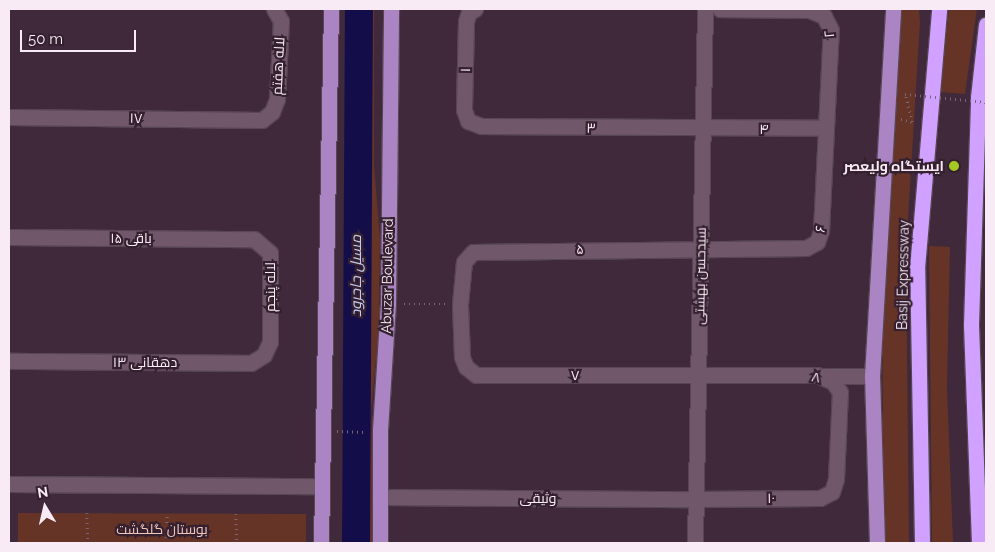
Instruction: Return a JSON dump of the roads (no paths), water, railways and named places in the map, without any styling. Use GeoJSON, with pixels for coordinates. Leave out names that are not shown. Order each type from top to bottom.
{"type":"FeatureCollection","features":[{"type":"Feature","properties":{"kind":"highway","name":"Basij Expressway"},"geometry":{"type":"LineString","coordinates":[[922,543],[917,268],[939,9]]}},
{"type":"Feature","properties":{"kind":"highway"},"geometry":{"type":"LineString","coordinates":[[979,543],[971,324],[978,97],[986,24]]}},
{"type":"Feature","properties":{"kind":"main road"},"geometry":{"type":"LineString","coordinates":[[321,543],[331,9]]}},
{"type":"Feature","properties":{"kind":"main road","name":"Abuzar Boulevard"},"geometry":{"type":"LineString","coordinates":[[380,543],[380,497],[388,304],[391,9]]}},
{"type":"Feature","properties":{"kind":"main road"},"geometry":{"type":"LineString","coordinates":[[877,543],[872,376],[884,115],[893,14]]}},
{"type":"Feature","properties":{"kind":"street","name":"لاله هفتم"},"geometry":{"type":"LineString","coordinates":[[262,120],[272,112],[277,99],[281,21],[274,9]]}},
{"type":"Feature","properties":{"kind":"street","name":"۱"},"geometry":{"type":"LineString","coordinates":[[475,9],[466,22],[464,110],[468,121],[480,126]]}},
{"type":"Feature","properties":{"kind":"street","name":"سیدحسن بهشتی"},"geometry":{"type":"LineString","coordinates":[[695,543],[705,9]]}},
{"type":"Feature","properties":{"kind":"street","name":"۲"},"geometry":{"type":"LineString","coordinates":[[720,9],[810,10],[824,16],[831,30],[826,128]]}},
{"type":"Feature","properties":{"kind":"street","name":"۱۷"},"geometry":{"type":"LineString","coordinates":[[9,117],[262,120]]}},
{"type":"Feature","properties":{"kind":"street","name":"۳"},"geometry":{"type":"LineString","coordinates":[[480,126],[702,129]]}},
{"type":"Feature","properties":{"kind":"street","name":"۴"},"geometry":{"type":"LineString","coordinates":[[702,129],[826,128]]}},
{"type":"Feature","properties":{"kind":"street","name":"۶"},"geometry":{"type":"LineString","coordinates":[[700,248],[806,248],[816,242],[822,231],[826,128]]}},
{"type":"Feature","properties":{"kind":"street","name":"باقی ۱۵"},"geometry":{"type":"LineString","coordinates":[[9,237],[254,239]]}},
{"type":"Feature","properties":{"kind":"street","name":"لاله پنجم"},"geometry":{"type":"LineString","coordinates":[[254,239],[270,253],[270,342]]}},
{"type":"Feature","properties":{"kind":"street","name":"۵"},"geometry":{"type":"LineString","coordinates":[[462,356],[460,304],[464,262],[474,252],[486,250],[700,248]]}},
{"type":"Feature","properties":{"kind":"street","name":"دهقانی ۱۳"},"geometry":{"type":"LineString","coordinates":[[9,360],[250,363],[264,355],[270,342]]}},
{"type":"Feature","properties":{"kind":"street","name":"۷"},"geometry":{"type":"LineString","coordinates":[[462,356],[466,367],[476,375],[698,374]]}},
{"type":"Feature","properties":{"kind":"street","name":"۸"},"geometry":{"type":"LineString","coordinates":[[698,374],[817,376],[833,382],[840,392],[836,479]]}},
{"type":"Feature","properties":{"kind":"street"},"geometry":{"type":"LineString","coordinates":[[817,376],[872,376]]}},
{"type":"Feature","properties":{"kind":"street","name":"۱۰"},"geometry":{"type":"LineString","coordinates":[[696,499],[820,498],[832,492],[836,479]]}},
{"type":"Feature","properties":{"kind":"street"},"geometry":{"type":"LineString","coordinates":[[9,484],[322,486]]}},
{"type":"Feature","properties":{"kind":"street","name":"وثیقی"},"geometry":{"type":"LineString","coordinates":[[380,497],[696,499]]}},
{"type":"Feature","properties":{"kind":"waterway","name":"مسیل جاجرود"},"geometry":{"type":"LineString","coordinates":[[356,543],[359,9]]}},
{"type":"Feature","properties":{"kind":"place","name":"ایستگاه ولیعصر"},"geometry":{"type":"Point","coordinates":[954,166]}},
{"type":"Feature","properties":{"kind":"park label","name":"بوستان گلگشت"},"geometry":{"type":"Point","coordinates":[162,529]}}]}
